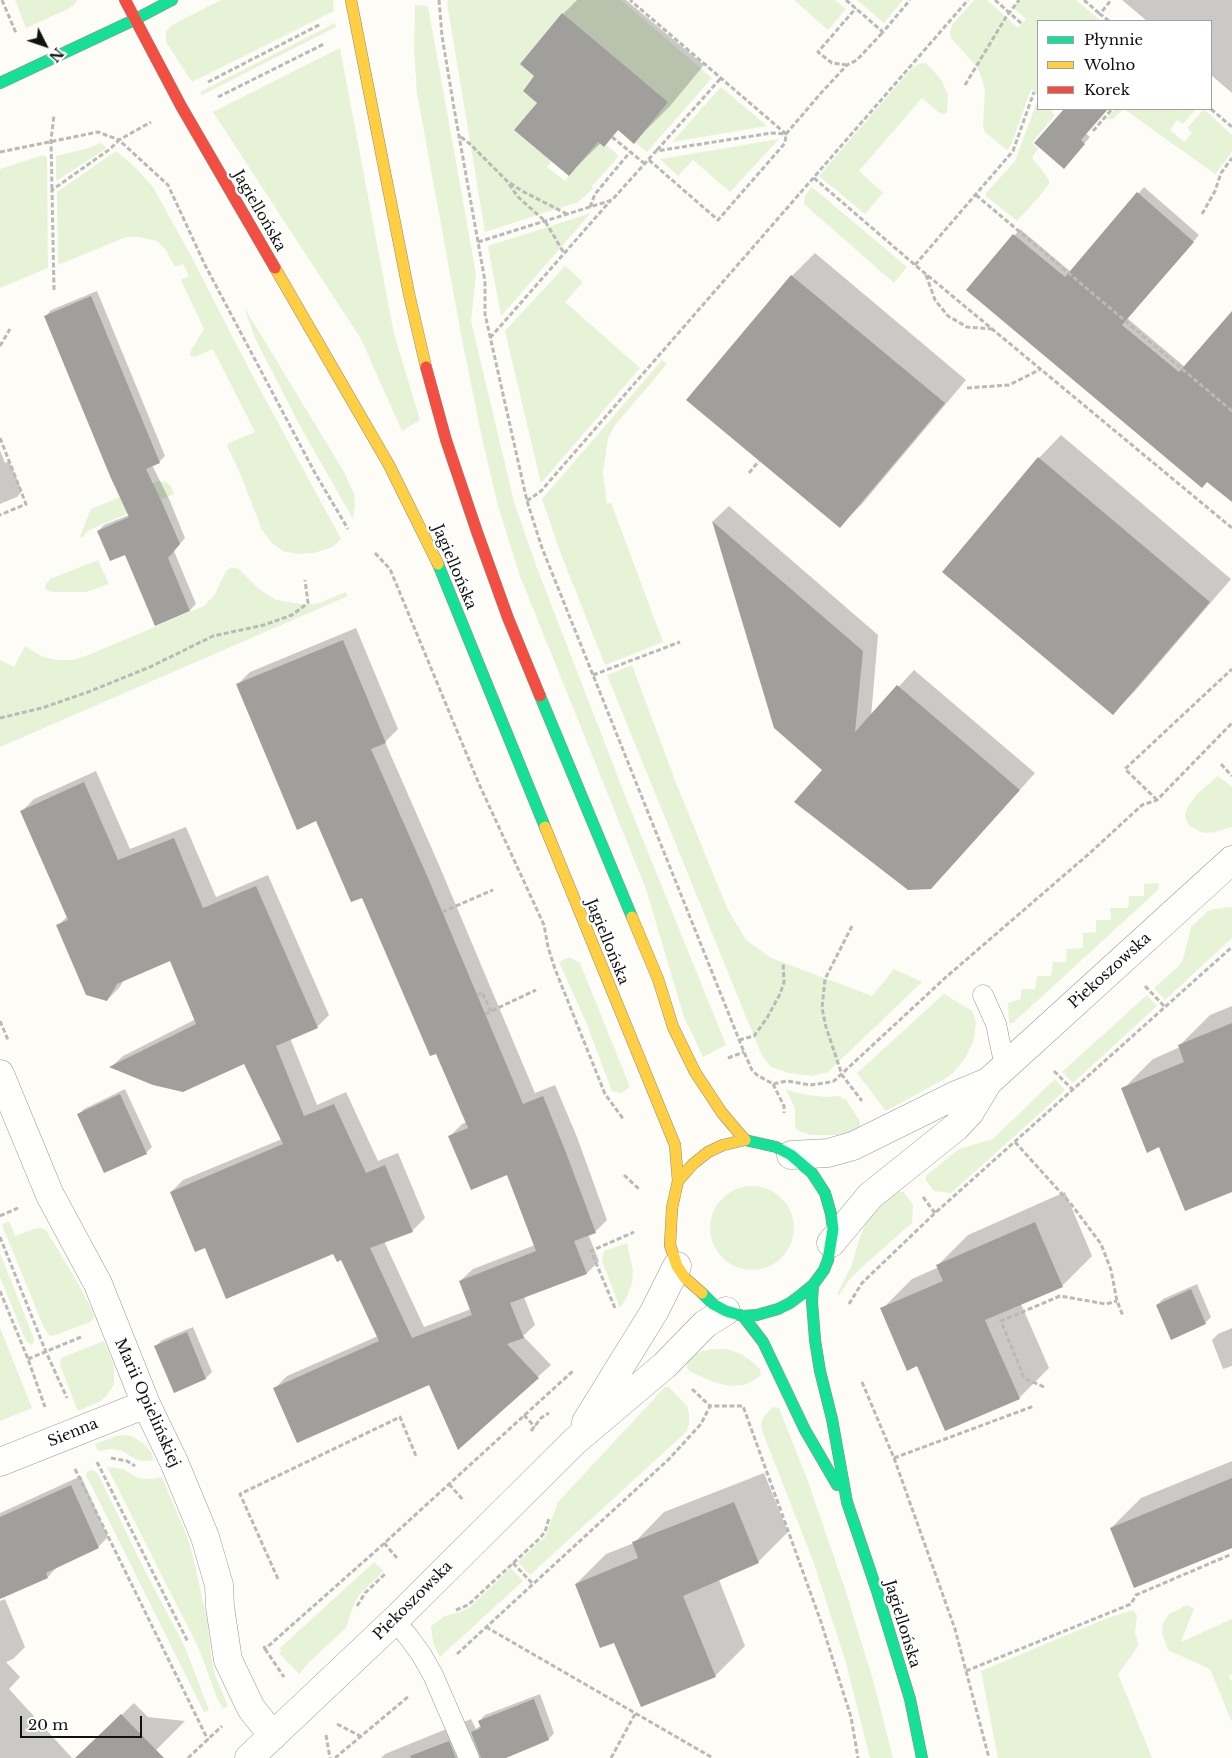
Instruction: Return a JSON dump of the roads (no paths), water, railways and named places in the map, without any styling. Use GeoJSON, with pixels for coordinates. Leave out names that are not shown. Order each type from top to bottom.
{"type":"FeatureCollection","features":[{"type":"Feature","properties":{"kind":"street","name":"Jagiellońska"},"geometry":{"type":"LineString","coordinates":[[125,0],[134,20],[186,114],[389,465],[431,548],[675,1145],[678,1163],[678,1182]]}},
{"type":"Feature","properties":{"kind":"street"},"geometry":{"type":"LineString","coordinates":[[0,83],[172,0]]}},
{"type":"Feature","properties":{"kind":"street","name":"Jagiellońska"},"geometry":{"type":"LineString","coordinates":[[351,0],[409,294],[427,372],[446,440],[477,532],[508,618],[658,979],[673,1026],[684,1052],[718,1106],[745,1140]]}},
{"type":"Feature","properties":{"kind":"street","name":"Piekoszowska"},"geometry":{"type":"LineString","coordinates":[[831,1243],[870,1196],[956,1127],[970,1112],[996,1074],[1232,860]]}},
{"type":"Feature","properties":{"kind":"street","name":"Marii Opielińskiej"},"geometry":{"type":"LineString","coordinates":[[0,1074],[50,1195],[98,1284],[146,1404],[174,1462],[205,1537],[219,1585],[220,1607],[228,1660],[252,1708],[273,1736]]}},
{"type":"Feature","properties":{"kind":"street","name":"Piekoszowska"},"geometry":{"type":"LineString","coordinates":[[791,1155],[828,1152],[853,1146],[996,1074]]}},
{"type":"Feature","properties":{"kind":"street"},"geometry":{"type":"LineString","coordinates":[[745,1140],[767,1145],[791,1155],[812,1173],[825,1192],[832,1214],[833,1229],[830,1252],[824,1270],[802,1294],[778,1309],[757,1315],[735,1313],[713,1304],[685,1278],[670,1245],[672,1208],[678,1182],[693,1164],[708,1152],[723,1145],[745,1140]]}},
{"type":"Feature","properties":{"kind":"street","name":"Piekoszowska"},"geometry":{"type":"LineString","coordinates":[[575,1441],[654,1312],[678,1266]]}},
{"type":"Feature","properties":{"kind":"street","name":"Jagiellońska"},"geometry":{"type":"LineString","coordinates":[[813,1284],[812,1302],[815,1340],[847,1502],[910,1699],[922,1758]]}},
{"type":"Feature","properties":{"kind":"street","name":"Jagiellońska"},"geometry":{"type":"LineString","coordinates":[[735,1313],[763,1342],[805,1430],[847,1502]]}},
{"type":"Feature","properties":{"kind":"street","name":"Piekoszowska"},"geometry":{"type":"LineString","coordinates":[[249,1758],[394,1621],[575,1441],[665,1365],[705,1324],[735,1313]]}},
{"type":"Feature","properties":{"kind":"street","name":"Sienna"},"geometry":{"type":"LineString","coordinates":[[0,1462],[146,1404]]}},
{"type":"Feature","properties":{"kind":"lane"},"geometry":{"type":"LineString","coordinates":[[983,995],[996,1024],[996,1074]]}},
{"type":"Feature","properties":{"kind":"lane"},"geometry":{"type":"LineString","coordinates":[[394,1621],[416,1648],[433,1675],[469,1758]]}}]}
